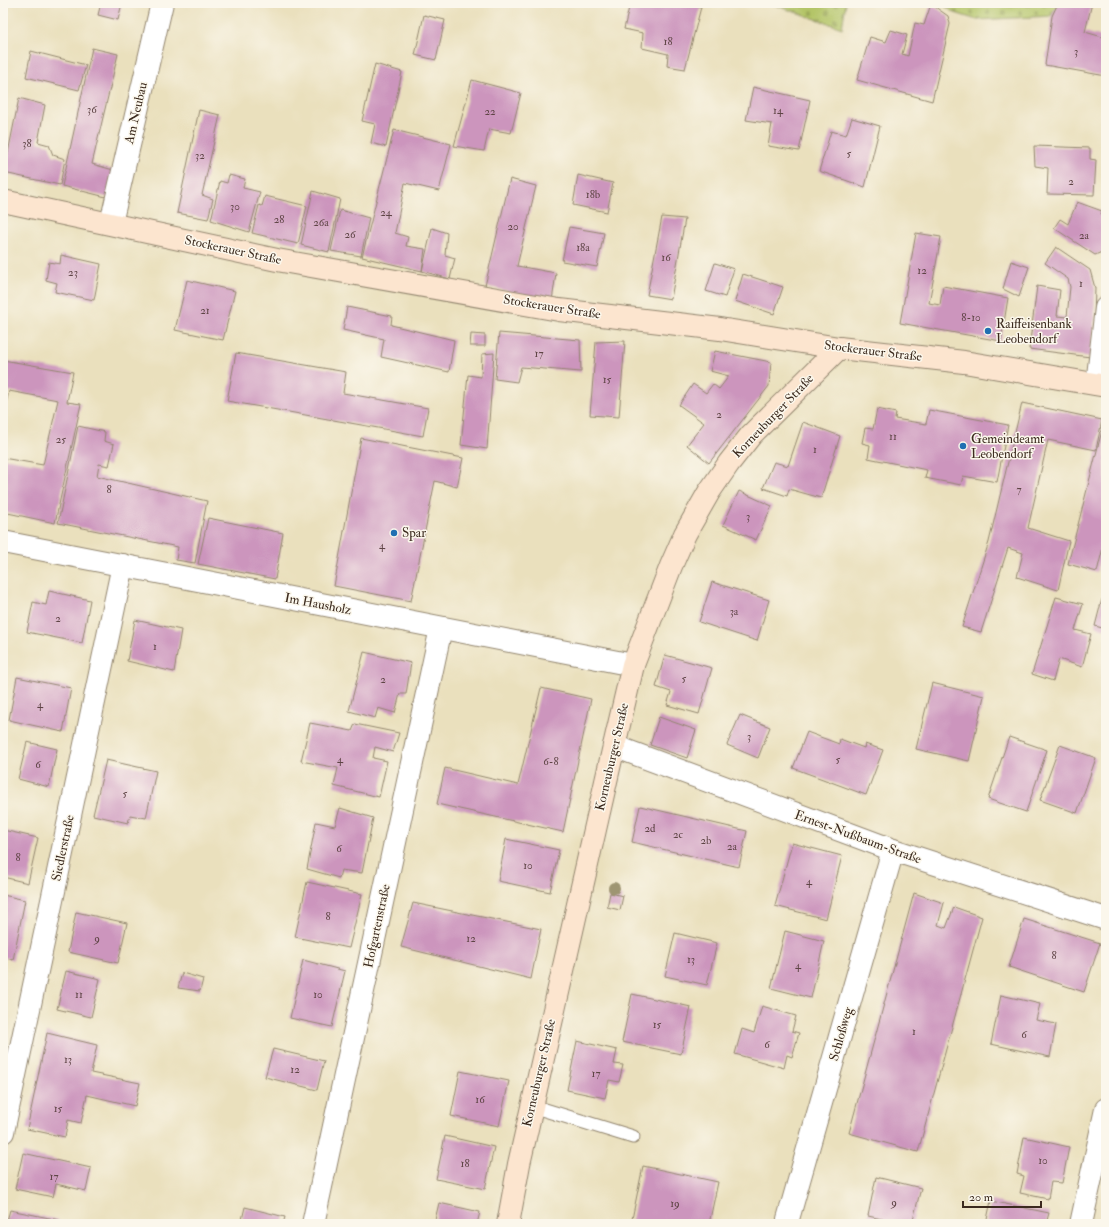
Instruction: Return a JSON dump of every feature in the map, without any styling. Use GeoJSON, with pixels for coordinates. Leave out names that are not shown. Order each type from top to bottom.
{"type":"FeatureCollection","features":[{"type":"Feature","properties":{"kind":"main road","name":"Stockerauer Straße"},"geometry":{"type":"LineString","coordinates":[[3,201],[111,223],[276,260],[559,310],[720,329],[839,348],[964,362],[1102,385]]}},
{"type":"Feature","properties":{"kind":"main road","name":"Korneuburger Straße"},"geometry":{"type":"LineString","coordinates":[[508,1224],[519,1164],[633,665],[671,566],[685,534],[709,492],[751,435],[839,348]]}},
{"type":"Feature","properties":{"kind":"street","name":"Am Neubau"},"geometry":{"type":"LineString","coordinates":[[111,223],[162,3]]}},
{"type":"Feature","properties":{"kind":"street"},"geometry":{"type":"LineString","coordinates":[[1102,385],[1106,308]]}},
{"type":"Feature","properties":{"kind":"street","name":"Im Hausholz"},"geometry":{"type":"LineString","coordinates":[[3,542],[633,665]]}},
{"type":"Feature","properties":{"kind":"street","name":"Siedlerstraße"},"geometry":{"type":"LineString","coordinates":[[3,1132],[123,565]]}},
{"type":"Feature","properties":{"kind":"street","name":"Hofgartenstraße"},"geometry":{"type":"LineString","coordinates":[[313,1224],[441,628]]}},
{"type":"Feature","properties":{"kind":"street","name":"Ernest-Nußbaum-Straße"},"geometry":{"type":"LineString","coordinates":[[614,746],[893,850],[1106,919]]}},
{"type":"Feature","properties":{"kind":"street","name":"Schloßweg"},"geometry":{"type":"LineString","coordinates":[[788,1218],[893,850]]}},
{"type":"Feature","properties":{"kind":"street"},"geometry":{"type":"LineString","coordinates":[[1081,1224],[1106,1109]]}},
{"type":"Feature","properties":{"kind":"lane"},"geometry":{"type":"LineString","coordinates":[[532,1106],[633,1137]]}},
{"type":"Feature","properties":{"kind":"green space"},"geometry":{"type":"Polygon","coordinates":[[[769,3],[846,3],[842,28],[769,3]]]}},
{"type":"Feature","properties":{"kind":"green space"},"geometry":{"type":"Polygon","coordinates":[[[940,3],[1058,3],[1052,16],[977,20],[955,13],[940,3]]]}},
{"type":"Feature","properties":{"kind":"building"},"geometry":{"type":"Polygon","coordinates":[[[101,3],[122,3],[118,20],[98,15],[101,3]]]}},
{"type":"Feature","properties":{"kind":"building"},"geometry":{"type":"Polygon","coordinates":[[[630,3],[686,3],[701,7],[685,69],[667,66],[668,54],[642,48],[643,33],[624,29],[630,3]]]}},
{"type":"Feature","properties":{"kind":"building"},"geometry":{"type":"Polygon","coordinates":[[[1058,3],[1092,3],[1085,32],[1106,38],[1106,76],[1045,65],[1052,16],[1058,3]]]}},
{"type":"Feature","properties":{"kind":"building"},"geometry":{"type":"Polygon","coordinates":[[[931,4],[948,16],[950,24],[932,101],[857,80],[870,37],[886,42],[891,30],[907,35],[902,54],[908,56],[915,23],[924,25],[931,4]]]}},
{"type":"Feature","properties":{"kind":"building"},"geometry":{"type":"Polygon","coordinates":[[[424,15],[445,20],[436,60],[415,55],[424,15]]]}},
{"type":"Feature","properties":{"kind":"building"},"geometry":{"type":"Polygon","coordinates":[[[92,48],[118,54],[92,164],[117,171],[110,198],[62,186],[92,48]]]}},
{"type":"Feature","properties":{"kind":"building"},"geometry":{"type":"Polygon","coordinates":[[[31,51],[86,65],[79,90],[26,77],[31,51]]]}},
{"type":"Feature","properties":{"kind":"building"},"geometry":{"type":"Polygon","coordinates":[[[375,64],[402,72],[386,147],[371,143],[375,124],[362,121],[375,64]]]}},
{"type":"Feature","properties":{"kind":"building"},"geometry":{"type":"Polygon","coordinates":[[[472,80],[521,93],[511,133],[489,129],[484,151],[454,146],[472,80]]]}},
{"type":"Feature","properties":{"kind":"building"},"geometry":{"type":"Polygon","coordinates":[[[753,87],[810,100],[799,151],[768,146],[772,124],[746,120],[753,87]]]}},
{"type":"Feature","properties":{"kind":"building"},"geometry":{"type":"Polygon","coordinates":[[[19,98],[45,105],[38,142],[49,145],[53,155],[65,159],[60,185],[4,173],[19,98]]]}},
{"type":"Feature","properties":{"kind":"building"},"geometry":{"type":"Polygon","coordinates":[[[199,110],[220,115],[202,195],[213,199],[208,219],[177,213],[199,110]]]}},
{"type":"Feature","properties":{"kind":"building"},"geometry":{"type":"Polygon","coordinates":[[[852,118],[880,126],[865,187],[819,171],[831,131],[846,135],[852,118]]]}},
{"type":"Feature","properties":{"kind":"building"},"geometry":{"type":"Polygon","coordinates":[[[394,130],[451,144],[439,191],[405,183],[395,233],[408,237],[406,246],[425,249],[422,271],[362,257],[394,130]]]}},
{"type":"Feature","properties":{"kind":"building"},"geometry":{"type":"Polygon","coordinates":[[[1034,146],[1090,148],[1090,159],[1096,160],[1094,195],[1047,194],[1048,168],[1035,166],[1034,146]]]}},
{"type":"Feature","properties":{"kind":"building"},"geometry":{"type":"Polygon","coordinates":[[[229,175],[245,179],[243,188],[260,192],[249,232],[211,220],[220,181],[227,183],[229,175]]]}},
{"type":"Feature","properties":{"kind":"building"},"geometry":{"type":"Polygon","coordinates":[[[578,175],[613,183],[607,212],[573,205],[578,175]]]}},
{"type":"Feature","properties":{"kind":"building"},"geometry":{"type":"Polygon","coordinates":[[[510,179],[536,186],[517,266],[556,273],[552,301],[485,286],[510,179]]]}},
{"type":"Feature","properties":{"kind":"building"},"geometry":{"type":"Polygon","coordinates":[[[313,191],[340,199],[329,252],[301,245],[313,191]]]}},
{"type":"Feature","properties":{"kind":"building"},"geometry":{"type":"Polygon","coordinates":[[[265,196],[307,206],[298,244],[252,233],[259,205],[262,206],[265,196]]]}},
{"type":"Feature","properties":{"kind":"building"},"geometry":{"type":"Polygon","coordinates":[[[1077,202],[1102,211],[1101,214],[1106,216],[1106,241],[1104,251],[1095,255],[1054,228],[1060,219],[1068,224],[1077,202]]]}},
{"type":"Feature","properties":{"kind":"building"},"geometry":{"type":"Polygon","coordinates":[[[340,210],[369,218],[361,256],[331,251],[340,210]]]}},
{"type":"Feature","properties":{"kind":"building"},"geometry":{"type":"Polygon","coordinates":[[[662,217],[685,219],[671,299],[647,295],[662,217]]]}},
{"type":"Feature","properties":{"kind":"building"},"geometry":{"type":"Polygon","coordinates":[[[569,227],[604,233],[597,267],[562,261],[569,227]]]}},
{"type":"Feature","properties":{"kind":"building"},"geometry":{"type":"Polygon","coordinates":[[[432,228],[447,233],[445,255],[455,258],[450,279],[422,271],[432,228]]]}},
{"type":"Feature","properties":{"kind":"building"},"geometry":{"type":"Polygon","coordinates":[[[916,233],[941,237],[929,303],[940,305],[943,286],[1008,298],[1001,341],[900,323],[916,233]]]}},
{"type":"Feature","properties":{"kind":"building"},"geometry":{"type":"Polygon","coordinates":[[[1056,247],[1090,270],[1095,288],[1094,321],[1090,357],[1029,349],[1037,286],[1060,290],[1057,316],[1067,317],[1070,287],[1068,279],[1045,263],[1056,247]]]}},
{"type":"Feature","properties":{"kind":"building"},"geometry":{"type":"Polygon","coordinates":[[[61,255],[101,264],[94,300],[55,292],[57,283],[46,280],[49,262],[60,264],[61,255]]]}},
{"type":"Feature","properties":{"kind":"building"},"geometry":{"type":"Polygon","coordinates":[[[1011,261],[1029,267],[1019,297],[1003,289],[1011,261]]]}},
{"type":"Feature","properties":{"kind":"building"},"geometry":{"type":"Polygon","coordinates":[[[715,263],[734,269],[725,297],[706,291],[715,263]]]}},
{"type":"Feature","properties":{"kind":"building"},"geometry":{"type":"Polygon","coordinates":[[[743,274],[783,287],[774,314],[735,301],[743,274]]]}},
{"type":"Feature","properties":{"kind":"building"},"geometry":{"type":"Polygon","coordinates":[[[187,280],[235,291],[223,340],[175,330],[187,280]]]}},
{"type":"Feature","properties":{"kind":"building"},"geometry":{"type":"Polygon","coordinates":[[[347,307],[392,316],[391,325],[454,340],[449,372],[381,357],[384,339],[343,330],[347,307]]]}},
{"type":"Feature","properties":{"kind":"building"},"geometry":{"type":"Polygon","coordinates":[[[499,333],[580,340],[581,372],[521,367],[517,382],[495,379],[499,333]]]}},
{"type":"Feature","properties":{"kind":"building"},"geometry":{"type":"Polygon","coordinates":[[[471,334],[485,335],[485,346],[470,346],[471,334]]]}},
{"type":"Feature","properties":{"kind":"building"},"geometry":{"type":"Polygon","coordinates":[[[625,341],[619,417],[590,415],[596,342],[625,341]]]}},
{"type":"Feature","properties":{"kind":"building"},"geometry":{"type":"Polygon","coordinates":[[[715,351],[771,362],[769,386],[709,463],[687,445],[704,423],[679,405],[693,384],[706,393],[713,384],[719,389],[729,376],[710,371],[715,351]]]}},
{"type":"Feature","properties":{"kind":"building"},"geometry":{"type":"Polygon","coordinates":[[[236,353],[346,372],[343,393],[428,408],[423,436],[227,401],[236,353]]]}},
{"type":"Feature","properties":{"kind":"building"},"geometry":{"type":"Polygon","coordinates":[[[494,353],[487,449],[461,445],[468,375],[481,377],[482,354],[494,353]]]}},
{"type":"Feature","properties":{"kind":"building"},"geometry":{"type":"Polygon","coordinates":[[[3,360],[73,372],[67,402],[81,404],[55,523],[3,512],[3,458],[43,465],[58,400],[9,391],[3,416],[3,360]]]}},
{"type":"Feature","properties":{"kind":"building"},"geometry":{"type":"Polygon","coordinates":[[[1022,403],[1102,420],[1096,450],[1048,440],[1028,528],[1069,541],[1058,590],[1017,577],[1023,553],[1008,548],[981,632],[962,627],[989,542],[1022,403]]]}},
{"type":"Feature","properties":{"kind":"building","name":"Gemeindeamt Leobendorf"},"geometry":{"type":"Polygon","coordinates":[[[877,409],[896,413],[895,419],[926,424],[929,410],[1008,425],[997,482],[963,476],[961,485],[925,478],[927,470],[868,458],[870,445],[862,443],[865,428],[873,429],[877,409]]]}},
{"type":"Feature","properties":{"kind":"building"},"geometry":{"type":"Polygon","coordinates":[[[1105,419],[1106,535],[1097,572],[1068,564],[1105,419]]]}},
{"type":"Feature","properties":{"kind":"building"},"geometry":{"type":"Polygon","coordinates":[[[803,422],[840,436],[821,498],[789,489],[787,496],[763,488],[774,462],[788,466],[803,422]]]}},
{"type":"Feature","properties":{"kind":"building"},"geometry":{"type":"Polygon","coordinates":[[[78,426],[105,432],[104,441],[114,444],[109,466],[99,464],[97,476],[207,501],[195,563],[176,560],[178,547],[58,523],[78,426]]]}},
{"type":"Feature","properties":{"kind":"building"},"geometry":{"type":"Polygon","coordinates":[[[361,438],[463,458],[457,487],[435,481],[411,601],[334,586],[361,438]]]}},
{"type":"Feature","properties":{"kind":"building"},"geometry":{"type":"Polygon","coordinates":[[[739,491],[772,506],[756,540],[723,525],[739,491]]]}},
{"type":"Feature","properties":{"kind":"building"},"geometry":{"type":"Polygon","coordinates":[[[208,518],[283,533],[275,579],[198,564],[208,518]]]}},
{"type":"Feature","properties":{"kind":"building"},"geometry":{"type":"Polygon","coordinates":[[[712,582],[769,600],[757,641],[699,622],[712,582]]]}},
{"type":"Feature","properties":{"kind":"building"},"geometry":{"type":"Polygon","coordinates":[[[49,591],[90,600],[82,643],[27,632],[33,602],[46,605],[49,591]]]}},
{"type":"Feature","properties":{"kind":"building"},"geometry":{"type":"Polygon","coordinates":[[[1056,597],[1083,604],[1075,630],[1091,634],[1082,667],[1059,659],[1053,681],[1032,674],[1056,597]]]}},
{"type":"Feature","properties":{"kind":"building"},"geometry":{"type":"Polygon","coordinates":[[[1102,599],[1106,600],[1106,629],[1095,626],[1102,599]]]}},
{"type":"Feature","properties":{"kind":"building"},"geometry":{"type":"Polygon","coordinates":[[[135,620],[181,630],[174,672],[127,661],[135,620]]]}},
{"type":"Feature","properties":{"kind":"building"},"geometry":{"type":"Polygon","coordinates":[[[364,652],[411,663],[406,694],[400,694],[395,713],[378,708],[375,718],[349,711],[364,652]]]}},
{"type":"Feature","properties":{"kind":"building"},"geometry":{"type":"Polygon","coordinates":[[[665,655],[712,668],[699,714],[667,705],[671,692],[656,687],[665,655]]]}},
{"type":"Feature","properties":{"kind":"building"},"geometry":{"type":"Polygon","coordinates":[[[17,677],[71,688],[63,732],[9,720],[17,677]]]}},
{"type":"Feature","properties":{"kind":"building"},"geometry":{"type":"Polygon","coordinates":[[[932,683],[984,696],[969,761],[916,749],[932,683]]]}},
{"type":"Feature","properties":{"kind":"building"},"geometry":{"type":"Polygon","coordinates":[[[541,688],[591,699],[563,832],[437,804],[445,768],[518,785],[541,688]]]}},
{"type":"Feature","properties":{"kind":"building"},"geometry":{"type":"Polygon","coordinates":[[[740,715],[770,727],[758,758],[727,745],[740,715]]]}},
{"type":"Feature","properties":{"kind":"building"},"geometry":{"type":"Polygon","coordinates":[[[659,717],[696,730],[687,758],[650,745],[659,717]]]}},
{"type":"Feature","properties":{"kind":"building"},"geometry":{"type":"Polygon","coordinates":[[[310,723],[352,731],[355,724],[399,733],[393,752],[375,747],[373,758],[387,761],[379,797],[334,786],[338,768],[301,761],[310,723]]]}},
{"type":"Feature","properties":{"kind":"building"},"geometry":{"type":"Polygon","coordinates":[[[807,732],[839,744],[840,739],[864,748],[865,744],[883,750],[866,795],[793,768],[807,732]]]}},
{"type":"Feature","properties":{"kind":"building"},"geometry":{"type":"Polygon","coordinates":[[[1009,737],[1047,750],[1026,812],[988,799],[1009,737]]]}},
{"type":"Feature","properties":{"kind":"building"},"geometry":{"type":"Polygon","coordinates":[[[27,742],[57,749],[49,787],[18,779],[27,742]]]}},
{"type":"Feature","properties":{"kind":"building"},"geometry":{"type":"Polygon","coordinates":[[[1060,745],[1096,758],[1077,813],[1040,800],[1060,745]]]}},
{"type":"Feature","properties":{"kind":"building"},"geometry":{"type":"Polygon","coordinates":[[[106,760],[156,771],[146,818],[130,815],[128,823],[93,815],[106,760]]]}},
{"type":"Feature","properties":{"kind":"building"},"geometry":{"type":"Polygon","coordinates":[[[640,806],[747,831],[739,867],[632,842],[640,806]]]}},
{"type":"Feature","properties":{"kind":"building"},"geometry":{"type":"Polygon","coordinates":[[[340,808],[373,818],[362,873],[341,870],[339,878],[307,869],[316,822],[335,826],[340,808]]]}},
{"type":"Feature","properties":{"kind":"building"},"geometry":{"type":"Polygon","coordinates":[[[3,830],[38,838],[28,883],[3,877],[3,830]]]}},
{"type":"Feature","properties":{"kind":"building"},"geometry":{"type":"Polygon","coordinates":[[[506,839],[559,850],[550,892],[498,881],[506,839]]]}},
{"type":"Feature","properties":{"kind":"building"},"geometry":{"type":"Polygon","coordinates":[[[792,843],[842,856],[826,919],[775,906],[792,843]]]}},
{"type":"Feature","properties":{"kind":"building"},"geometry":{"type":"Polygon","coordinates":[[[307,882],[362,894],[349,948],[295,937],[307,882]]]}},
{"type":"Feature","properties":{"kind":"building"},"geometry":{"type":"Polygon","coordinates":[[[610,893],[623,896],[620,910],[607,907],[610,893]]]}},
{"type":"Feature","properties":{"kind":"building"},"geometry":{"type":"Polygon","coordinates":[[[914,893],[944,903],[938,925],[946,928],[954,907],[982,917],[918,1152],[849,1133],[914,893]]]}},
{"type":"Feature","properties":{"kind":"building"},"geometry":{"type":"Polygon","coordinates":[[[3,895],[25,900],[13,960],[3,957],[3,895]]]}},
{"type":"Feature","properties":{"kind":"building"},"geometry":{"type":"Polygon","coordinates":[[[413,903],[541,929],[531,979],[401,947],[413,903]]]}},
{"type":"Feature","properties":{"kind":"building"},"geometry":{"type":"Polygon","coordinates":[[[76,912],[127,923],[118,963],[68,952],[76,912]]]}},
{"type":"Feature","properties":{"kind":"building"},"geometry":{"type":"Polygon","coordinates":[[[1024,919],[1100,943],[1084,992],[1009,967],[1024,919]]]}},
{"type":"Feature","properties":{"kind":"building"},"geometry":{"type":"Polygon","coordinates":[[[785,931],[824,941],[811,998],[771,988],[785,931]]]}},
{"type":"Feature","properties":{"kind":"building"},"geometry":{"type":"Polygon","coordinates":[[[675,933],[717,943],[707,985],[665,976],[675,933]]]}},
{"type":"Feature","properties":{"kind":"building"},"geometry":{"type":"Polygon","coordinates":[[[303,960],[345,971],[332,1027],[290,1018],[303,960]]]}},
{"type":"Feature","properties":{"kind":"building"},"geometry":{"type":"Polygon","coordinates":[[[66,971],[100,979],[91,1017],[57,1009],[66,971]]]}},
{"type":"Feature","properties":{"kind":"building"},"geometry":{"type":"Polygon","coordinates":[[[182,973],[203,979],[200,991],[178,988],[182,973]]]}},
{"type":"Feature","properties":{"kind":"building"},"geometry":{"type":"Polygon","coordinates":[[[632,994],[691,1007],[681,1054],[622,1042],[632,994]]]}},
{"type":"Feature","properties":{"kind":"building"},"geometry":{"type":"Polygon","coordinates":[[[1001,995],[1040,1004],[1036,1020],[1056,1024],[1050,1057],[991,1044],[1001,995]]]}},
{"type":"Feature","properties":{"kind":"building"},"geometry":{"type":"Polygon","coordinates":[[[762,1006],[796,1016],[792,1031],[799,1033],[792,1057],[787,1055],[784,1068],[735,1054],[742,1029],[754,1033],[762,1006]]]}},
{"type":"Feature","properties":{"kind":"building"},"geometry":{"type":"Polygon","coordinates":[[[47,1033],[97,1045],[91,1073],[140,1083],[135,1106],[87,1095],[81,1123],[68,1120],[65,1137],[27,1129],[47,1033]]]}},
{"type":"Feature","properties":{"kind":"building"},"geometry":{"type":"Polygon","coordinates":[[[577,1041],[617,1050],[614,1064],[623,1065],[619,1082],[609,1080],[605,1098],[567,1090],[577,1041]]]}},
{"type":"Feature","properties":{"kind":"building"},"geometry":{"type":"Polygon","coordinates":[[[273,1049],[324,1061],[317,1090],[265,1077],[273,1049]]]}},
{"type":"Feature","properties":{"kind":"building"},"geometry":{"type":"Polygon","coordinates":[[[460,1071],[509,1081],[499,1126],[451,1116],[460,1071]]]}},
{"type":"Feature","properties":{"kind":"building"},"geometry":{"type":"Polygon","coordinates":[[[445,1136],[494,1147],[485,1189],[436,1179],[445,1136]]]}},
{"type":"Feature","properties":{"kind":"building"},"geometry":{"type":"Polygon","coordinates":[[[1024,1137],[1069,1147],[1062,1183],[1051,1182],[1048,1199],[1020,1193],[1024,1176],[1017,1174],[1024,1137]]]}},
{"type":"Feature","properties":{"kind":"building"},"geometry":{"type":"Polygon","coordinates":[[[23,1153],[91,1168],[86,1191],[56,1184],[53,1197],[15,1189],[23,1153]]]}},
{"type":"Feature","properties":{"kind":"building"},"geometry":{"type":"Polygon","coordinates":[[[643,1166],[718,1182],[709,1224],[631,1224],[643,1166]]]}},
{"type":"Feature","properties":{"kind":"building"},"geometry":{"type":"Polygon","coordinates":[[[876,1177],[921,1188],[912,1224],[904,1224],[868,1216],[876,1177]]]}},
{"type":"Feature","properties":{"kind":"building"},"geometry":{"type":"Polygon","coordinates":[[[991,1201],[1049,1213],[1046,1224],[986,1224],[991,1201]]]}},
{"type":"Feature","properties":{"kind":"building"},"geometry":{"type":"Polygon","coordinates":[[[439,1203],[480,1212],[477,1224],[434,1224],[439,1203]]]}},
{"type":"Feature","properties":{"kind":"building"},"geometry":{"type":"Polygon","coordinates":[[[245,1207],[285,1217],[283,1224],[241,1224],[245,1207]]]}},
{"type":"Feature","properties":{"kind":"building"},"geometry":{"type":"Polygon","coordinates":[[[10,1210],[59,1220],[58,1224],[6,1224],[10,1210]]]}},
{"type":"Feature","properties":{"kind":"place","name":"Raiffeisenbank Leobendorf"},"geometry":{"type":"Point","coordinates":[988,331]}},
{"type":"Feature","properties":{"kind":"place","name":"Gemeindeamt Leobendorf"},"geometry":{"type":"Point","coordinates":[963,446]}},
{"type":"Feature","properties":{"kind":"place","name":"Spar"},"geometry":{"type":"Point","coordinates":[394,533]}}]}
